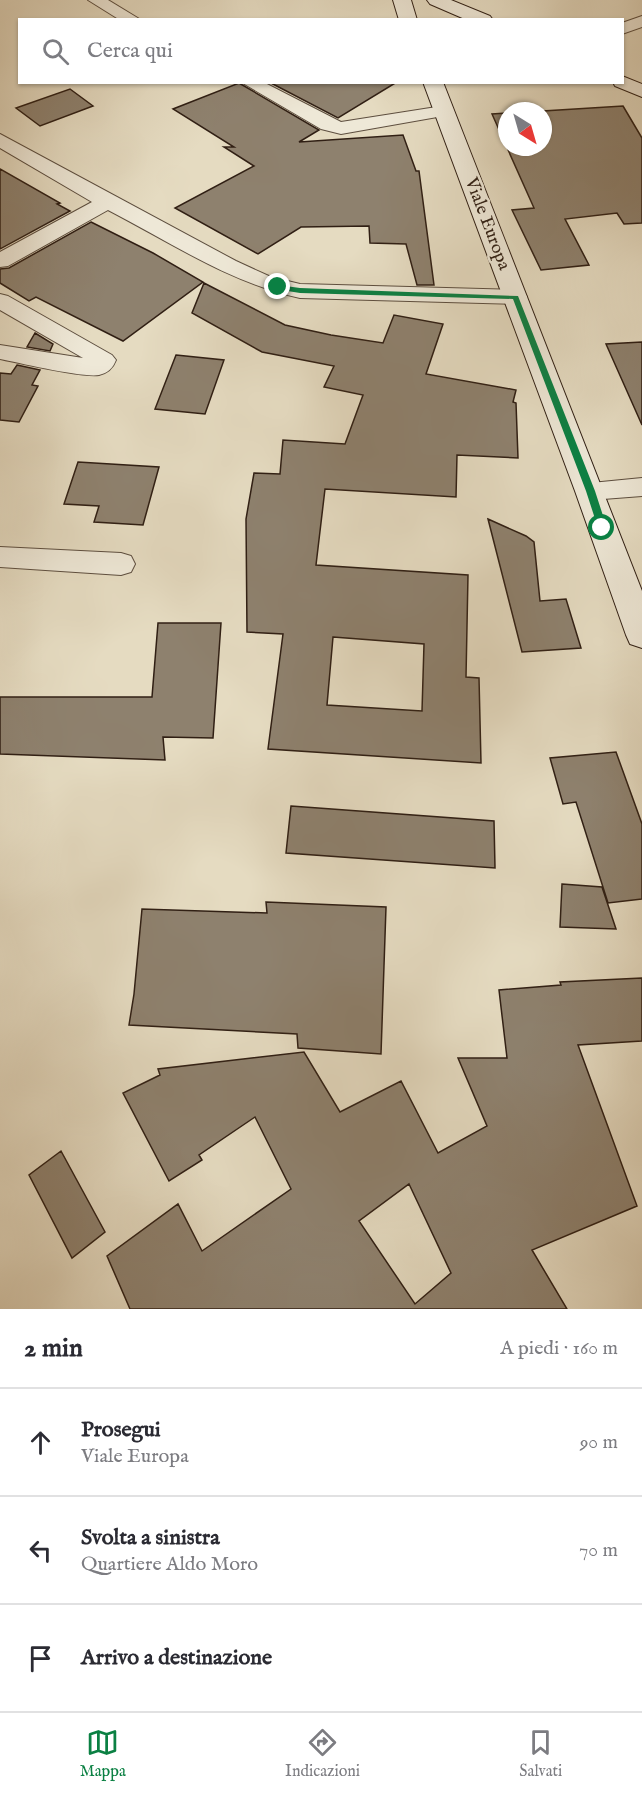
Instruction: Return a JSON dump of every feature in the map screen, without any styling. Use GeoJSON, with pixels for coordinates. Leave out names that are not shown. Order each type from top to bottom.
{"type":"FeatureCollection","features":[{"type":"Feature","properties":{"kind":"street"},"geometry":{"type":"LineString","coordinates":[[96,0],[129,18]]}},
{"type":"Feature","properties":{"kind":"street"},"geometry":{"type":"LineString","coordinates":[[402,0],[407,18]]}},
{"type":"Feature","properties":{"kind":"street"},"geometry":{"type":"LineString","coordinates":[[436,0],[479,18]]}},
{"type":"Feature","properties":{"kind":"street"},"geometry":{"type":"LineString","coordinates":[[624,28],[642,21]]}},
{"type":"Feature","properties":{"kind":"street"},"geometry":{"type":"LineString","coordinates":[[624,83],[642,91]]}},
{"type":"Feature","properties":{"kind":"street"},"geometry":{"type":"LineString","coordinates":[[253,84],[327,125],[341,128],[443,111]]}},
{"type":"Feature","properties":{"kind":"street","name":"Viale Europa"},"geometry":{"type":"LineString","coordinates":[[433,84],[590,491],[642,635]]}},
{"type":"Feature","properties":{"kind":"street"},"geometry":{"type":"LineString","coordinates":[[0,140],[108,201],[244,273],[278,287],[300,291],[516,297]]}},
{"type":"Feature","properties":{"kind":"street"},"geometry":{"type":"LineString","coordinates":[[0,261],[108,201]]}},
{"type":"Feature","properties":{"kind":"street"},"geometry":{"type":"LineString","coordinates":[[0,301],[104,360],[103,364],[96,368],[0,352]]}},
{"type":"Feature","properties":{"kind":"street"},"geometry":{"type":"LineString","coordinates":[[590,491],[642,487]]}},
{"type":"Feature","properties":{"kind":"street"},"geometry":{"type":"LineString","coordinates":[[0,557],[121,564]]}},
{"type":"Feature","properties":{"kind":"building"},"geometry":{"type":"Polygon","coordinates":[[[241,84],[319,130],[299,142],[403,135],[416,171],[419,171],[434,285],[417,285],[406,244],[370,243],[369,226],[301,227],[258,254],[175,208],[254,166],[224,147],[234,147],[173,109],[241,84]]]}},
{"type":"Feature","properties":{"kind":"building"},"geometry":{"type":"Polygon","coordinates":[[[273,84],[394,84],[338,118],[273,84]]]}},
{"type":"Feature","properties":{"kind":"building"},"geometry":{"type":"Polygon","coordinates":[[[70,89],[93,106],[40,126],[16,108],[70,89]]]}},
{"type":"Feature","properties":{"kind":"building"},"geometry":{"type":"Polygon","coordinates":[[[623,106],[642,138],[642,223],[624,224],[617,213],[565,219],[589,265],[541,270],[512,210],[534,208],[511,156],[552,156],[552,110],[623,106]]]}},
{"type":"Feature","properties":{"kind":"building"},"geometry":{"type":"Polygon","coordinates":[[[492,114],[498,114],[498,127],[492,114]]]}},
{"type":"Feature","properties":{"kind":"building"},"geometry":{"type":"Polygon","coordinates":[[[0,169],[60,203],[57,204],[70,211],[0,249],[0,169]]]}},
{"type":"Feature","properties":{"kind":"building"},"geometry":{"type":"Polygon","coordinates":[[[91,222],[153,253],[203,282],[123,341],[36,297],[29,301],[0,283],[0,269],[9,268],[91,222]]]}},
{"type":"Feature","properties":{"kind":"building"},"geometry":{"type":"Polygon","coordinates":[[[204,283],[285,325],[331,335],[383,343],[394,315],[443,324],[426,374],[516,390],[513,402],[516,403],[518,458],[457,455],[456,497],[325,489],[316,565],[468,575],[466,677],[479,678],[481,763],[268,749],[283,634],[247,632],[246,519],[254,473],[280,474],[283,440],[345,444],[363,395],[324,387],[334,366],[262,352],[192,313],[204,283]],[[333,637],[327,705],[422,711],[424,644],[333,637]]]}},
{"type":"Feature","properties":{"kind":"building"},"geometry":{"type":"Polygon","coordinates":[[[35,333],[53,344],[50,351],[27,347],[35,333]]]}},
{"type":"Feature","properties":{"kind":"building"},"geometry":{"type":"Polygon","coordinates":[[[642,342],[642,425],[606,344],[642,342]]]}},
{"type":"Feature","properties":{"kind":"building"},"geometry":{"type":"Polygon","coordinates":[[[176,355],[224,360],[205,414],[155,409],[176,355]]]}},
{"type":"Feature","properties":{"kind":"building"},"geometry":{"type":"Polygon","coordinates":[[[17,365],[40,370],[32,385],[38,386],[19,422],[0,420],[0,373],[11,374],[17,365]]]}},
{"type":"Feature","properties":{"kind":"building"},"geometry":{"type":"Polygon","coordinates":[[[78,462],[159,467],[143,525],[94,522],[99,506],[64,504],[78,462]]]}},
{"type":"Feature","properties":{"kind":"building"},"geometry":{"type":"Polygon","coordinates":[[[488,519],[534,542],[540,601],[566,599],[581,648],[522,652],[488,519]]]}},
{"type":"Feature","properties":{"kind":"building"},"geometry":{"type":"Polygon","coordinates":[[[158,623],[221,623],[213,738],[163,737],[165,760],[0,754],[0,697],[152,697],[158,623]]]}},
{"type":"Feature","properties":{"kind":"building"},"geometry":{"type":"Polygon","coordinates":[[[616,752],[642,824],[642,899],[608,903],[576,802],[563,804],[550,758],[616,752]]]}},
{"type":"Feature","properties":{"kind":"building"},"geometry":{"type":"Polygon","coordinates":[[[291,806],[494,821],[495,868],[286,853],[291,806]]]}},
{"type":"Feature","properties":{"kind":"building"},"geometry":{"type":"Polygon","coordinates":[[[562,884],[602,887],[616,929],[560,927],[562,884]]]}},
{"type":"Feature","properties":{"kind":"building"},"geometry":{"type":"Polygon","coordinates":[[[266,902],[386,907],[381,1054],[298,1048],[297,1034],[129,1025],[142,909],[267,913],[266,902]]]}},
{"type":"Feature","properties":{"kind":"building"},"geometry":{"type":"Polygon","coordinates":[[[642,978],[642,1041],[578,1045],[637,1206],[532,1250],[567,1309],[130,1309],[107,1256],[178,1204],[202,1251],[291,1189],[255,1117],[199,1155],[202,1160],[169,1181],[123,1093],[160,1075],[158,1069],[304,1052],[340,1112],[401,1081],[438,1153],[487,1126],[458,1058],[507,1058],[499,990],[561,985],[560,982],[642,978]],[[409,1184],[359,1221],[415,1304],[451,1273],[409,1184]]]}},
{"type":"Feature","properties":{"kind":"building"},"geometry":{"type":"Polygon","coordinates":[[[61,1151],[105,1232],[72,1258],[29,1175],[61,1151]]]}},
{"type":"Feature","properties":{"kind":"route"},"geometry":{"type":"LineString","coordinates":[[278,287],[300,291],[516,297],[602,528]]}}]}
